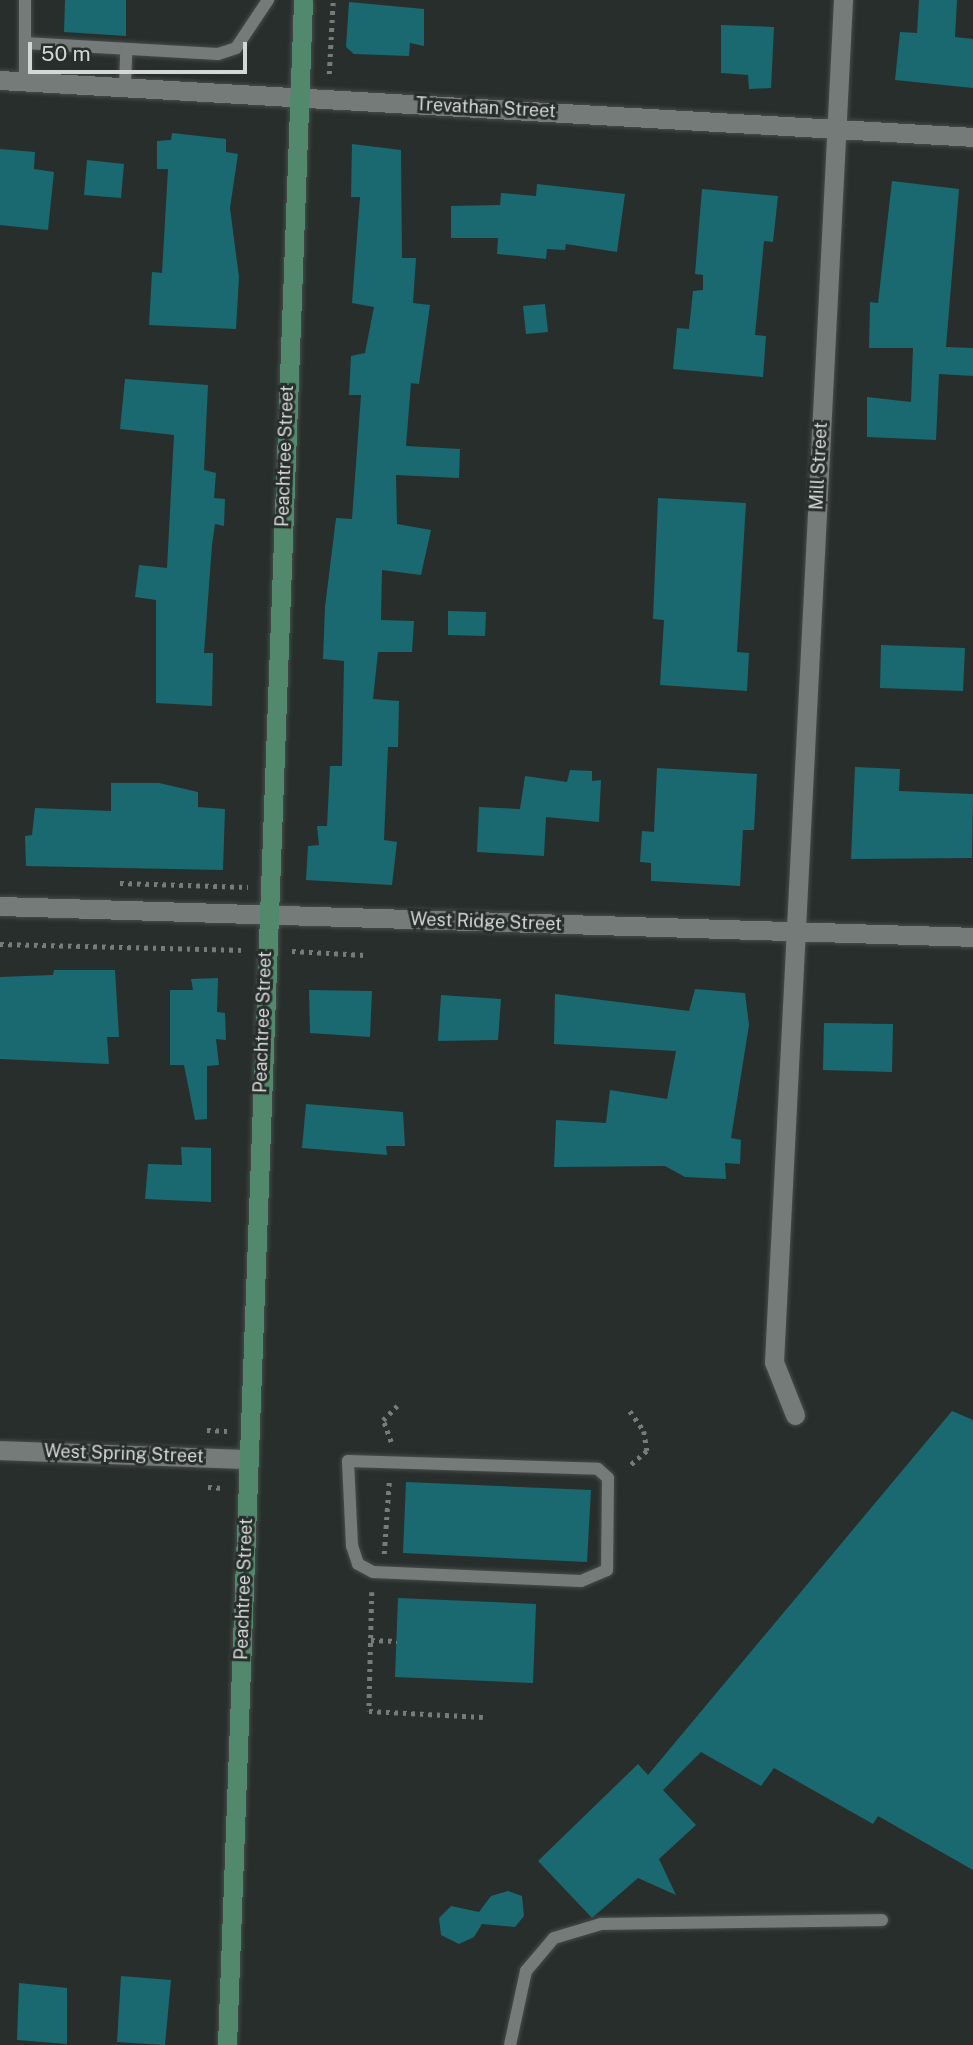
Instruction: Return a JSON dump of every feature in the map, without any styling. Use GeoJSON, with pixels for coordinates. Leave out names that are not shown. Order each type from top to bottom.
{"type":"FeatureCollection","features":[{"type":"Feature","properties":{"kind":"main road","name":"Peachtree Street"},"geometry":{"type":"LineString","coordinates":[[227,2045],[265,950],[303,0]]}},
{"type":"Feature","properties":{"kind":"street","name":"Mill Street"},"geometry":{"type":"LineString","coordinates":[[794,1415],[774,1362],[843,0]]}},
{"type":"Feature","properties":{"kind":"street","name":"Trevathan Street"},"geometry":{"type":"LineString","coordinates":[[0,80],[973,137]]}},
{"type":"Feature","properties":{"kind":"street","name":"West Ridge Street"},"geometry":{"type":"LineString","coordinates":[[0,906],[973,937]]}},
{"type":"Feature","properties":{"kind":"street","name":"West Spring Street"},"geometry":{"type":"LineString","coordinates":[[0,1450],[249,1459]]}},
{"type":"Feature","properties":{"kind":"lane"},"geometry":{"type":"LineString","coordinates":[[24,0],[25,81]]}},
{"type":"Feature","properties":{"kind":"lane"},"geometry":{"type":"LineString","coordinates":[[25,43],[218,54],[236,48],[268,0]]}},
{"type":"Feature","properties":{"kind":"lane"},"geometry":{"type":"LineString","coordinates":[[125,87],[126,49]]}},
{"type":"Feature","properties":{"kind":"lane"},"geometry":{"type":"LineString","coordinates":[[348,1461],[390,1462],[598,1469],[608,1478],[607,1570],[581,1581],[373,1572],[358,1564],[352,1546],[348,1461]]}},
{"type":"Feature","properties":{"kind":"lane"},"geometry":{"type":"LineString","coordinates":[[510,2045],[526,1971],[554,1938],[601,1924],[882,1920]]}},
{"type":"Feature","properties":{"kind":"path"},"geometry":{"type":"LineString","coordinates":[[0,944],[365,955]]}},
{"type":"Feature","properties":{"kind":"path"},"geometry":{"type":"LineString","coordinates":[[383,1562],[391,1437],[383,1420],[397,1406]]}},
{"type":"Feature","properties":{"kind":"path"},"geometry":{"type":"LineString","coordinates":[[630,1411],[644,1431],[648,1451],[631,1465]]}},
{"type":"Feature","properties":{"kind":"path"},"geometry":{"type":"LineString","coordinates":[[376,1581],[369,1711],[483,1717]]}},
{"type":"Feature","properties":{"kind":"path"},"geometry":{"type":"LineString","coordinates":[[371,1640],[397,1641]]}},
{"type":"Feature","properties":{"kind":"building"},"geometry":{"type":"Polygon","coordinates":[[[65,0],[126,0],[126,36],[64,32],[65,0]]]}},
{"type":"Feature","properties":{"kind":"building"},"geometry":{"type":"Polygon","coordinates":[[[919,0],[957,0],[955,37],[973,39],[973,88],[895,80],[900,32],[917,33],[919,0]]]}},
{"type":"Feature","properties":{"kind":"building"},"geometry":{"type":"Polygon","coordinates":[[[349,2],[424,9],[424,46],[410,43],[409,56],[354,54],[346,47],[349,2]]]}},
{"type":"Feature","properties":{"kind":"building"},"geometry":{"type":"Polygon","coordinates":[[[721,25],[774,27],[771,88],[749,89],[748,75],[721,73],[721,25]]]}},
{"type":"Feature","properties":{"kind":"building"},"geometry":{"type":"Polygon","coordinates":[[[172,133],[226,139],[226,152],[238,154],[230,208],[239,277],[236,329],[149,325],[152,272],[162,273],[168,169],[157,169],[157,141],[171,140],[172,133]]]}},
{"type":"Feature","properties":{"kind":"building"},"geometry":{"type":"Polygon","coordinates":[[[352,144],[401,150],[402,258],[416,258],[413,303],[430,305],[419,384],[411,383],[406,446],[460,449],[459,478],[396,475],[397,524],[431,530],[421,575],[382,570],[381,620],[414,621],[412,652],[378,652],[373,699],[399,701],[398,747],[388,747],[384,840],[397,842],[392,885],[306,880],[308,846],[319,845],[317,826],[327,826],[330,766],[342,766],[344,661],[323,659],[325,607],[336,518],[352,519],[361,395],[349,395],[351,356],[365,353],[374,307],[352,303],[360,197],[351,197],[352,144]]]}},
{"type":"Feature","properties":{"kind":"building"},"geometry":{"type":"Polygon","coordinates":[[[0,149],[35,152],[34,169],[54,172],[48,230],[0,225],[0,149]]]}},
{"type":"Feature","properties":{"kind":"building"},"geometry":{"type":"Polygon","coordinates":[[[87,160],[124,164],[121,198],[84,195],[87,160]]]}},
{"type":"Feature","properties":{"kind":"building"},"geometry":{"type":"Polygon","coordinates":[[[892,181],[959,189],[946,347],[973,348],[973,376],[939,374],[936,440],[867,437],[867,397],[911,402],[913,348],[869,348],[870,302],[878,303],[892,181]]]}},
{"type":"Feature","properties":{"kind":"building"},"geometry":{"type":"Polygon","coordinates":[[[537,184],[625,194],[617,252],[566,244],[565,250],[547,249],[546,259],[497,254],[498,238],[451,238],[451,206],[500,205],[501,193],[536,196],[537,184]]]}},
{"type":"Feature","properties":{"kind":"building"},"geometry":{"type":"Polygon","coordinates":[[[702,189],[778,196],[773,242],[764,241],[755,335],[766,336],[763,377],[673,369],[677,328],[689,329],[693,291],[703,290],[703,275],[695,274],[702,189]]]}},
{"type":"Feature","properties":{"kind":"building"},"geometry":{"type":"Polygon","coordinates":[[[545,304],[548,332],[526,334],[523,306],[545,304]]]}},
{"type":"Feature","properties":{"kind":"building"},"geometry":{"type":"Polygon","coordinates":[[[125,379],[208,385],[204,470],[216,473],[214,498],[225,499],[224,526],[215,524],[212,545],[204,653],[213,653],[212,706],[156,703],[156,600],[135,597],[139,565],[167,568],[174,435],[120,429],[125,379]]]}},
{"type":"Feature","properties":{"kind":"building"},"geometry":{"type":"Polygon","coordinates":[[[658,498],[746,503],[737,652],[749,653],[747,691],[660,685],[664,620],[653,619],[658,498]]]}},
{"type":"Feature","properties":{"kind":"building"},"geometry":{"type":"Polygon","coordinates":[[[448,611],[486,612],[485,636],[448,635],[448,611]]]}},
{"type":"Feature","properties":{"kind":"building"},"geometry":{"type":"Polygon","coordinates":[[[881,645],[965,648],[963,691],[880,688],[881,645]]]}},
{"type":"Feature","properties":{"kind":"building"},"geometry":{"type":"Polygon","coordinates":[[[855,767],[900,769],[899,791],[973,794],[972,858],[851,859],[855,767]]]}},
{"type":"Feature","properties":{"kind":"building"},"geometry":{"type":"Polygon","coordinates":[[[657,768],[757,774],[754,830],[743,830],[740,886],[651,881],[651,863],[640,862],[642,831],[654,832],[657,768]]]}},
{"type":"Feature","properties":{"kind":"building"},"geometry":{"type":"Polygon","coordinates":[[[570,770],[592,771],[592,781],[601,780],[599,822],[546,817],[544,856],[477,852],[479,807],[520,809],[525,776],[567,782],[570,770]]]}},
{"type":"Feature","properties":{"kind":"building"},"geometry":{"type":"Polygon","coordinates":[[[111,783],[159,783],[198,792],[198,807],[225,809],[223,870],[26,866],[25,836],[32,835],[35,808],[111,811],[111,783]]]}},
{"type":"Feature","properties":{"kind":"building"},"geometry":{"type":"Polygon","coordinates":[[[54,970],[115,970],[119,1037],[107,1037],[109,1064],[0,1059],[0,977],[53,975],[54,970]]]}},
{"type":"Feature","properties":{"kind":"building"},"geometry":{"type":"Polygon","coordinates":[[[218,978],[217,1012],[225,1013],[226,1040],[216,1039],[219,1065],[207,1066],[207,1119],[195,1120],[184,1065],[170,1065],[170,990],[193,990],[191,979],[218,978]]]}},
{"type":"Feature","properties":{"kind":"building"},"geometry":{"type":"Polygon","coordinates":[[[695,989],[745,993],[749,1025],[731,1138],[741,1140],[740,1164],[725,1163],[726,1179],[685,1177],[665,1166],[554,1167],[556,1120],[606,1123],[610,1090],[667,1099],[676,1051],[554,1044],[555,994],[689,1011],[695,989]]]}},
{"type":"Feature","properties":{"kind":"building"},"geometry":{"type":"Polygon","coordinates":[[[309,990],[372,991],[370,1037],[310,1033],[309,990]]]}},
{"type":"Feature","properties":{"kind":"building"},"geometry":{"type":"Polygon","coordinates":[[[441,995],[501,999],[498,1040],[438,1041],[441,995]]]}},
{"type":"Feature","properties":{"kind":"building"},"geometry":{"type":"Polygon","coordinates":[[[824,1023],[893,1024],[892,1072],[823,1070],[824,1023]]]}},
{"type":"Feature","properties":{"kind":"building"},"geometry":{"type":"Polygon","coordinates":[[[306,1104],[403,1112],[405,1146],[386,1146],[387,1155],[302,1148],[306,1104]]]}},
{"type":"Feature","properties":{"kind":"building"},"geometry":{"type":"Polygon","coordinates":[[[181,1147],[211,1148],[211,1202],[145,1199],[148,1164],[182,1165],[181,1147]]]}},
{"type":"Feature","properties":{"kind":"building"},"geometry":{"type":"Polygon","coordinates":[[[952,1411],[973,1420],[973,1870],[878,1816],[873,1824],[774,1768],[761,1786],[701,1752],[663,1790],[696,1825],[659,1859],[676,1895],[638,1878],[592,1918],[538,1861],[638,1764],[648,1775],[952,1411]]]}},
{"type":"Feature","properties":{"kind":"building"},"geometry":{"type":"Polygon","coordinates":[[[406,1482],[591,1490],[587,1562],[403,1553],[406,1482]]]}},
{"type":"Feature","properties":{"kind":"building"},"geometry":{"type":"Polygon","coordinates":[[[398,1598],[536,1604],[533,1683],[395,1677],[398,1598]]]}},
{"type":"Feature","properties":{"kind":"building"},"geometry":{"type":"Polygon","coordinates":[[[508,1891],[522,1896],[524,1916],[515,1927],[482,1924],[474,1937],[459,1944],[441,1935],[439,1918],[451,1906],[479,1912],[491,1896],[508,1891]]]}},
{"type":"Feature","properties":{"kind":"building"},"geometry":{"type":"Polygon","coordinates":[[[121,1976],[171,1980],[165,2045],[117,2042],[121,1976]]]}},
{"type":"Feature","properties":{"kind":"building"},"geometry":{"type":"Polygon","coordinates":[[[19,1983],[67,1988],[67,2044],[17,2040],[19,1983]]]}}]}
